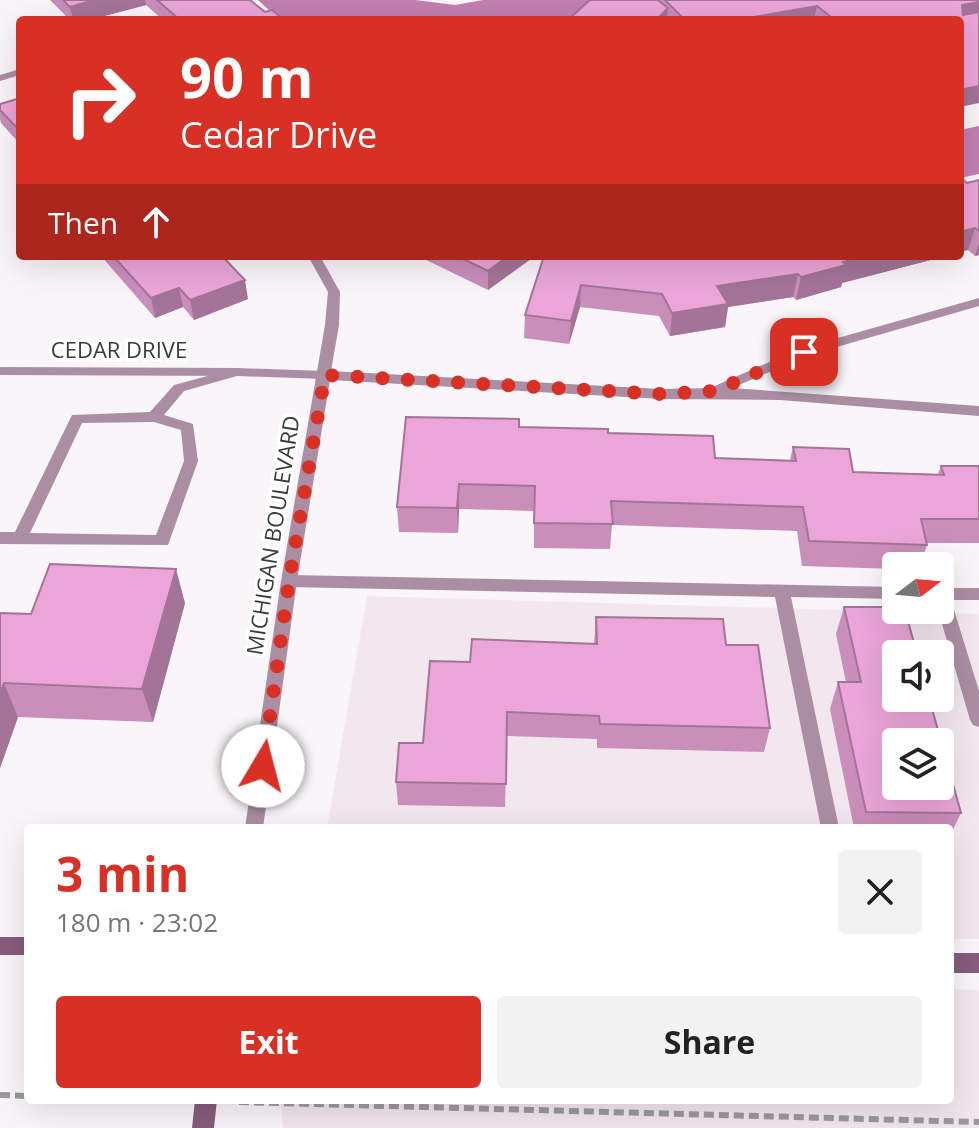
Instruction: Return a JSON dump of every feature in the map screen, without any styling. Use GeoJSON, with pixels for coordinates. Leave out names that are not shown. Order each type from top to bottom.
{"type":"FeatureCollection","features":[{"type":"Feature","properties":{"kind":"main road"},"geometry":{"type":"LineString","coordinates":[[0,946],[24,946]]}},
{"type":"Feature","properties":{"kind":"main road"},"geometry":{"type":"LineString","coordinates":[[954,963],[979,963]]}},
{"type":"Feature","properties":{"kind":"main road"},"geometry":{"type":"LineString","coordinates":[[203,1128],[206,1104]]}},
{"type":"Feature","properties":{"kind":"street","name":"MICHIGAN BOULEVARD"},"geometry":{"type":"LineString","coordinates":[[255,824],[289,581],[325,375],[334,292],[316,260]]}},
{"type":"Feature","properties":{"kind":"street"},"geometry":{"type":"LineString","coordinates":[[715,391],[804,352],[979,302]]}},
{"type":"Feature","properties":{"kind":"street","name":"CEDAR DRIVE"},"geometry":{"type":"LineString","coordinates":[[0,371],[325,375]]}},
{"type":"Feature","properties":{"kind":"street"},"geometry":{"type":"LineString","coordinates":[[154,417],[179,388],[237,372]]}},
{"type":"Feature","properties":{"kind":"street"},"geometry":{"type":"LineString","coordinates":[[325,375],[661,394],[715,391],[979,411]]}},
{"type":"Feature","properties":{"kind":"street"},"geometry":{"type":"LineString","coordinates":[[0,538],[162,541],[191,461],[188,427],[154,417],[77,418],[20,538]]}},
{"type":"Feature","properties":{"kind":"street"},"geometry":{"type":"LineString","coordinates":[[289,581],[882,593]]}},
{"type":"Feature","properties":{"kind":"street"},"geometry":{"type":"LineString","coordinates":[[782,591],[829,824]]}},
{"type":"Feature","properties":{"kind":"street"},"geometry":{"type":"LineString","coordinates":[[954,594],[979,594]]}},
{"type":"Feature","properties":{"kind":"street"},"geometry":{"type":"LineString","coordinates":[[950,624],[979,720]]}},
{"type":"Feature","properties":{"kind":"path"},"geometry":{"type":"LineString","coordinates":[[0,1095],[24,1096]]}},
{"type":"Feature","properties":{"kind":"path"},"geometry":{"type":"LineString","coordinates":[[316,1104],[979,1122]]}},
{"type":"Feature","properties":{"kind":"shaded area"},"geometry":{"type":"Polygon","coordinates":[[[258,0],[415,0],[455,5],[483,0],[710,0],[620,16],[276,16],[258,0]]]}},
{"type":"Feature","properties":{"kind":"shaded area"},"geometry":{"type":"Polygon","coordinates":[[[979,126],[979,174],[964,177],[964,129],[979,126]]]}},
{"type":"Feature","properties":{"kind":"shaded area"},"geometry":{"type":"Polygon","coordinates":[[[367,596],[882,611],[882,624],[954,624],[954,613],[979,614],[979,939],[954,939],[954,824],[328,824],[367,596]]]}},
{"type":"Feature","properties":{"kind":"shaded area"},"geometry":{"type":"Polygon","coordinates":[[[954,989],[979,990],[979,1128],[283,1128],[281,1104],[954,1104],[954,989]]]}},
{"type":"Feature","properties":{"kind":"building"},"geometry":{"type":"Polygon","coordinates":[[[63,0],[95,0],[70,7],[63,0]]]}},
{"type":"Feature","properties":{"kind":"building"},"geometry":{"type":"Polygon","coordinates":[[[157,0],[250,0],[265,12],[272,10],[279,16],[175,16],[157,0]]]}},
{"type":"Feature","properties":{"kind":"building"},"geometry":{"type":"Polygon","coordinates":[[[590,0],[658,0],[668,8],[660,16],[572,16],[590,0]]]}},
{"type":"Feature","properties":{"kind":"building"},"geometry":{"type":"Polygon","coordinates":[[[665,0],[979,0],[962,5],[963,15],[979,12],[979,86],[964,89],[964,16],[830,16],[817,6],[759,16],[681,16],[665,0]]]}},
{"type":"Feature","properties":{"kind":"building"},"geometry":{"type":"Polygon","coordinates":[[[16,99],[16,127],[0,110],[0,104],[16,99]]]}},
{"type":"Feature","properties":{"kind":"building"},"geometry":{"type":"Polygon","coordinates":[[[964,180],[967,183],[979,180],[979,231],[975,228],[964,231],[964,180]]]}},
{"type":"Feature","properties":{"kind":"building"},"geometry":{"type":"Polygon","coordinates":[[[117,260],[226,260],[245,280],[190,300],[179,288],[151,298],[117,260]]]}},
{"type":"Feature","properties":{"kind":"building"},"geometry":{"type":"Polygon","coordinates":[[[465,260],[503,260],[488,271],[465,260]]]}},
{"type":"Feature","properties":{"kind":"building"},"geometry":{"type":"Polygon","coordinates":[[[543,260],[851,260],[843,262],[846,265],[801,277],[798,274],[717,286],[728,304],[672,313],[662,294],[581,285],[571,321],[525,315],[543,260]]]}},
{"type":"Feature","properties":{"kind":"building"},"geometry":{"type":"Polygon","coordinates":[[[406,417],[519,419],[519,427],[713,436],[715,458],[796,461],[793,447],[849,449],[853,472],[944,475],[941,466],[979,466],[979,519],[921,519],[927,545],[809,541],[803,507],[611,501],[613,524],[534,523],[535,486],[459,484],[457,508],[397,507],[406,417]]]}},
{"type":"Feature","properties":{"kind":"building"},"geometry":{"type":"Polygon","coordinates":[[[50,564],[176,569],[142,689],[4,683],[0,694],[0,613],[31,614],[50,564]]]}},
{"type":"Feature","properties":{"kind":"building"},"geometry":{"type":"Polygon","coordinates":[[[844,607],[882,607],[882,624],[909,624],[913,640],[882,640],[882,712],[933,712],[937,728],[882,728],[882,800],[954,800],[954,788],[961,813],[866,812],[838,682],[861,682],[844,607]]]}},
{"type":"Feature","properties":{"kind":"building"},"geometry":{"type":"Polygon","coordinates":[[[596,617],[723,619],[726,645],[758,645],[770,728],[600,724],[599,716],[507,712],[506,784],[396,782],[399,743],[423,743],[430,661],[470,662],[472,639],[597,644],[596,617]]]}},
{"type":"Feature","properties":{"kind":"route"},"geometry":{"type":"LineString","coordinates":[[263,766],[289,581],[325,375],[661,394],[715,391],[804,352]]}}]}
